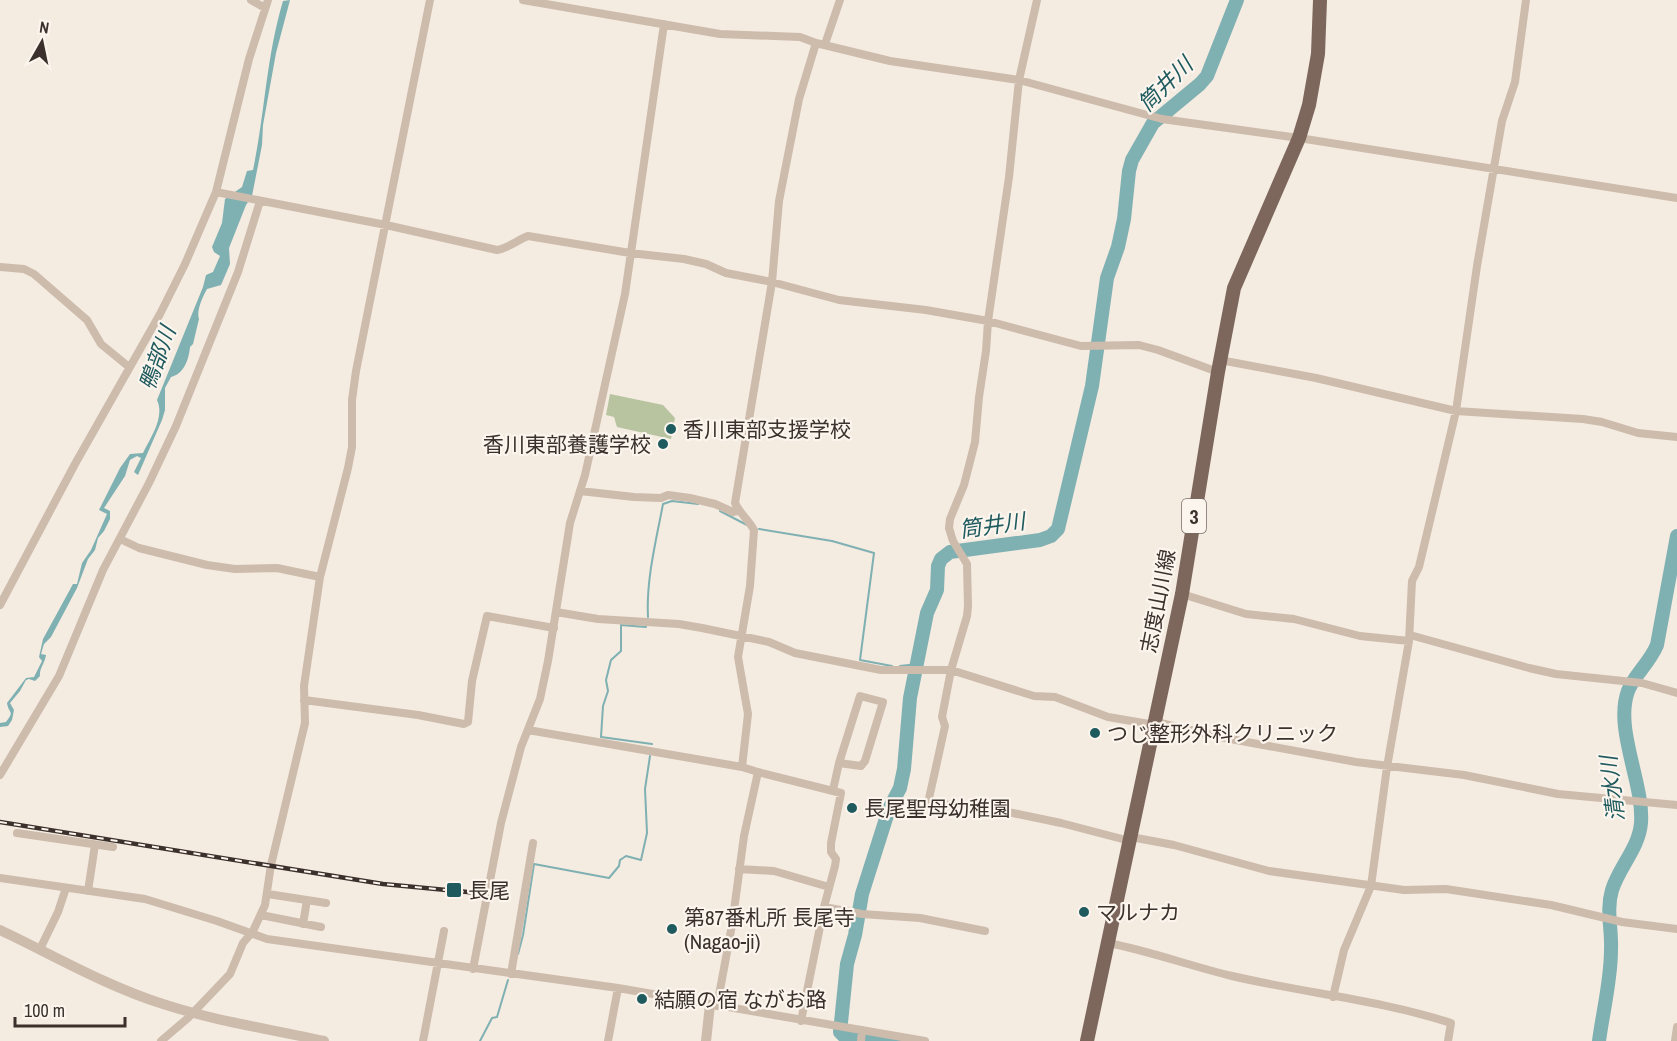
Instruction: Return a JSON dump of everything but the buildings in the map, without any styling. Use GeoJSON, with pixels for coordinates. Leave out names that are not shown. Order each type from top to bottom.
{"type":"FeatureCollection","features":[{"type":"Feature","properties":{"kind":"main road","name":"志度山川線"},"geometry":{"type":"LineString","coordinates":[[1087,1041],[1182,594],[1234,288],[1299,138],[1315,78],[1320,0]]}},
{"type":"Feature","properties":{"kind":"street"},"geometry":{"type":"LineString","coordinates":[[0,605],[160,314],[219,193],[249,59],[267,4],[251,0]]}},
{"type":"Feature","properties":{"kind":"street"},"geometry":{"type":"LineString","coordinates":[[162,1041],[230,974],[243,943],[261,915],[268,894],[271,865],[305,723],[304,686],[320,577],[352,447],[353,390],[430,0]]}},
{"type":"Feature","properties":{"kind":"street"},"geometry":{"type":"LineString","coordinates":[[523,0],[720,34],[800,37],[820,44],[917,66],[1019,80],[1158,118],[1677,198]]}},
{"type":"Feature","properties":{"kind":"street"},"geometry":{"type":"LineString","coordinates":[[742,767],[748,714],[744,685],[738,669],[738,657],[750,586],[754,530],[750,522],[738,511],[735,503],[772,282],[779,201],[799,99],[840,0]]}},
{"type":"Feature","properties":{"kind":"street"},"geometry":{"type":"LineString","coordinates":[[1037,0],[1019,80],[1010,177],[988,321],[975,442],[964,485],[950,519],[949,528],[956,546],[963,554],[968,572],[967,616],[951,670],[942,717],[945,726],[928,803],[989,808],[1130,839],[1174,845],[1269,871],[1404,890],[1446,889],[1551,905],[1603,918],[1677,929]]}},
{"type":"Feature","properties":{"kind":"street"},"geometry":{"type":"LineString","coordinates":[[1333,997],[1344,950],[1371,886],[1387,767],[1410,638],[1412,581],[1419,567],[1456,411],[1477,266],[1502,121],[1515,82],[1526,0]]}},
{"type":"Feature","properties":{"kind":"street"},"geometry":{"type":"LineString","coordinates":[[473,969],[501,823],[516,766],[540,699],[554,628],[570,523],[580,491],[616,337],[664,24]]}},
{"type":"Feature","properties":{"kind":"street"},"geometry":{"type":"LineString","coordinates":[[219,193],[386,225],[497,250],[506,249],[519,239],[528,236],[630,253],[684,259],[706,264],[726,273],[772,282],[839,300],[926,310],[988,321],[1081,346],[1139,345],[1219,366],[1305,376],[1456,411],[1583,419],[1638,433],[1677,437]]}},
{"type":"Feature","properties":{"kind":"street"},"geometry":{"type":"LineString","coordinates":[[0,775],[59,676],[98,581],[176,426],[238,272],[258,201]]}},
{"type":"Feature","properties":{"kind":"street"},"geometry":{"type":"LineString","coordinates":[[0,267],[24,269],[34,274],[87,320],[101,344],[129,367]]}},
{"type":"Feature","properties":{"kind":"street"},"geometry":{"type":"LineString","coordinates":[[580,491],[634,497],[661,498],[668,495],[715,504],[732,512],[738,511]]}},
{"type":"Feature","properties":{"kind":"street"},"geometry":{"type":"LineString","coordinates":[[120,539],[139,548],[207,565],[235,569],[277,568],[320,577]]}},
{"type":"Feature","properties":{"kind":"street"},"geometry":{"type":"LineString","coordinates":[[1182,594],[1246,614],[1294,619],[1360,636],[1410,638],[1556,674],[1642,683],[1677,693]]}},
{"type":"Feature","properties":{"kind":"street"},"geometry":{"type":"LineString","coordinates":[[556,612],[598,619],[679,624],[769,642],[795,653],[896,671],[951,670],[1034,696],[1055,697],[1108,717],[1387,767],[1464,775],[1558,794],[1677,805]]}},
{"type":"Feature","properties":{"kind":"street"},"geometry":{"type":"LineString","coordinates":[[304,700],[418,715],[464,724],[468,722],[472,681],[487,616],[554,628]]}},
{"type":"Feature","properties":{"kind":"street"},"geometry":{"type":"LineString","coordinates":[[833,790],[839,763],[860,696],[883,702],[865,761],[861,766],[839,763]]}},
{"type":"Feature","properties":{"kind":"street"},"geometry":{"type":"LineString","coordinates":[[528,730],[742,767],[841,793],[831,843],[831,852],[836,860],[801,1021]]}},
{"type":"Feature","properties":{"kind":"street"},"geometry":{"type":"LineString","coordinates":[[706,1041],[732,925],[744,836],[758,772]]}},
{"type":"Feature","properties":{"kind":"street"},"geometry":{"type":"LineString","coordinates":[[17,832],[113,847]]}},
{"type":"Feature","properties":{"kind":"street"},"geometry":{"type":"LineString","coordinates":[[511,974],[533,843]]}},
{"type":"Feature","properties":{"kind":"street"},"geometry":{"type":"LineString","coordinates":[[88,891],[95,845]]}},
{"type":"Feature","properties":{"kind":"street"},"geometry":{"type":"LineString","coordinates":[[739,869],[774,871],[829,887]]}},
{"type":"Feature","properties":{"kind":"street"},"geometry":{"type":"LineString","coordinates":[[0,878],[145,899],[267,939],[618,988],[801,1021],[844,1026],[861,1035],[921,1040]]}},
{"type":"Feature","properties":{"kind":"street"},"geometry":{"type":"LineString","coordinates":[[40,949],[58,912],[66,888]]}},
{"type":"Feature","properties":{"kind":"street"},"geometry":{"type":"LineString","coordinates":[[268,894],[326,903]]}},
{"type":"Feature","properties":{"kind":"street"},"geometry":{"type":"LineString","coordinates":[[303,924],[307,900]]}},
{"type":"Feature","properties":{"kind":"street"},"geometry":{"type":"LineString","coordinates":[[824,907],[858,914],[920,918],[985,932]]}},
{"type":"Feature","properties":{"kind":"street"},"geometry":{"type":"LineString","coordinates":[[261,915],[321,927]]}},
{"type":"Feature","properties":{"kind":"street"},"geometry":{"type":"LineString","coordinates":[[0,930],[121,988],[161,1004],[192,1013],[324,1041]]}},
{"type":"Feature","properties":{"kind":"street"},"geometry":{"type":"LineString","coordinates":[[423,1041],[444,931]]}},
{"type":"Feature","properties":{"kind":"street"},"geometry":{"type":"LineString","coordinates":[[1108,943],[1141,949],[1230,976],[1416,1012],[1451,1023],[1448,1041]]}},
{"type":"Feature","properties":{"kind":"street"},"geometry":{"type":"LineString","coordinates":[[608,1041],[618,988]]}},
{"type":"Feature","properties":{"kind":"street"},"geometry":{"type":"LineString","coordinates":[[1675,1041],[1677,1027]]}},
{"type":"Feature","properties":{"kind":"green space"},"geometry":{"type":"Polygon","coordinates":[[[610,394],[663,405],[675,418],[671,439],[617,427],[614,417],[606,415],[610,394]]]}},
{"type":"Feature","properties":{"kind":"water"},"geometry":{"type":"Polygon","coordinates":[[[290,0],[276,53],[252,196],[246,205],[229,248],[230,264],[221,285],[207,289],[202,299],[193,344],[190,347],[187,361],[179,373],[171,377],[165,388],[165,410],[162,420],[138,475],[134,472],[141,458],[137,456],[130,460],[125,476],[104,508],[110,511],[110,519],[98,538],[95,550],[88,559],[77,588],[51,637],[44,644],[41,654],[46,655],[40,676],[35,681],[26,680],[10,703],[14,710],[12,720],[8,726],[0,727],[0,723],[6,722],[11,714],[7,703],[26,678],[34,677],[42,661],[39,657],[43,639],[73,584],[77,584],[82,563],[91,550],[107,514],[99,510],[120,468],[130,454],[143,453],[156,427],[159,413],[157,400],[206,275],[213,272],[220,256],[214,252],[212,247],[222,223],[225,199],[242,187],[247,171],[253,170],[277,22],[283,1],[290,0]]]}},
{"type":"Feature","properties":{"kind":"waterway","name":"筒井川"},"geometry":{"type":"LineString","coordinates":[[900,1041],[844,1036],[840,1032],[847,964],[862,894],[889,809],[900,788],[904,769],[910,698],[927,613],[937,590],[938,566],[941,559],[950,552],[1040,540],[1051,536],[1058,529],[1092,386],[1107,278],[1118,247],[1124,219],[1132,160],[1153,123],[1207,76],[1237,0]]}},
{"type":"Feature","properties":{"kind":"waterway"},"geometry":{"type":"LineString","coordinates":[[648,617],[650,575],[663,504],[672,501],[698,504]]}},
{"type":"Feature","properties":{"kind":"waterway"},"geometry":{"type":"LineString","coordinates":[[720,511],[747,525]]}},
{"type":"Feature","properties":{"kind":"waterway"},"geometry":{"type":"LineString","coordinates":[[759,529],[832,541],[874,553],[860,660],[892,666]]}},
{"type":"Feature","properties":{"kind":"waterway","name":"清水川"},"geometry":{"type":"LineString","coordinates":[[1599,1041],[1611,961],[1610,898],[1615,882],[1637,841],[1641,823],[1641,807],[1627,739],[1625,706],[1631,685],[1657,645],[1677,536]]}},
{"type":"Feature","properties":{"kind":"waterway"},"geometry":{"type":"LineString","coordinates":[[646,627],[621,625],[621,651],[611,660],[606,680],[608,691],[603,706],[601,737],[652,744]]}},
{"type":"Feature","properties":{"kind":"waterway"},"geometry":{"type":"LineString","coordinates":[[900,666],[918,664]]}},
{"type":"Feature","properties":{"kind":"waterway"},"geometry":{"type":"LineString","coordinates":[[518,954],[534,864],[609,878],[619,866],[620,860],[626,856],[641,860],[647,833],[645,789],[650,756]]}},
{"type":"Feature","properties":{"kind":"waterway"},"geometry":{"type":"LineString","coordinates":[[480,1041],[492,1018],[497,1017],[508,980]]}},
{"type":"Feature","properties":{"kind":"railway"},"geometry":{"type":"LineString","coordinates":[[0,822],[383,884],[478,893]]}},
{"type":"Feature","properties":{"kind":"place","name":"香川東部支援学校"},"geometry":{"type":"Point","coordinates":[671,429]}},
{"type":"Feature","properties":{"kind":"place","name":"香川東部養護学校"},"geometry":{"type":"Point","coordinates":[663,444]}},
{"type":"Feature","properties":{"kind":"place","name":"つじ整形外科クリニック"},"geometry":{"type":"Point","coordinates":[1095,733]}},
{"type":"Feature","properties":{"kind":"place","name":"長尾聖母幼稚園"},"geometry":{"type":"Point","coordinates":[852,808]}},
{"type":"Feature","properties":{"kind":"place","name":"長尾"},"geometry":{"type":"Point","coordinates":[454,890]}},
{"type":"Feature","properties":{"kind":"place","name":"マルナカ"},"geometry":{"type":"Point","coordinates":[1084,912]}},
{"type":"Feature","properties":{"kind":"place","name":"第87番札所 長尾寺 (Nagao-ji)"},"geometry":{"type":"Point","coordinates":[672,929]}},
{"type":"Feature","properties":{"kind":"place","name":"結願の宿 ながお路"},"geometry":{"type":"Point","coordinates":[642,999]}},
{"type":"Feature","properties":{"kind":"water label","name":"鴨部川"},"geometry":{"type":"Point","coordinates":[157,358]}}]}
